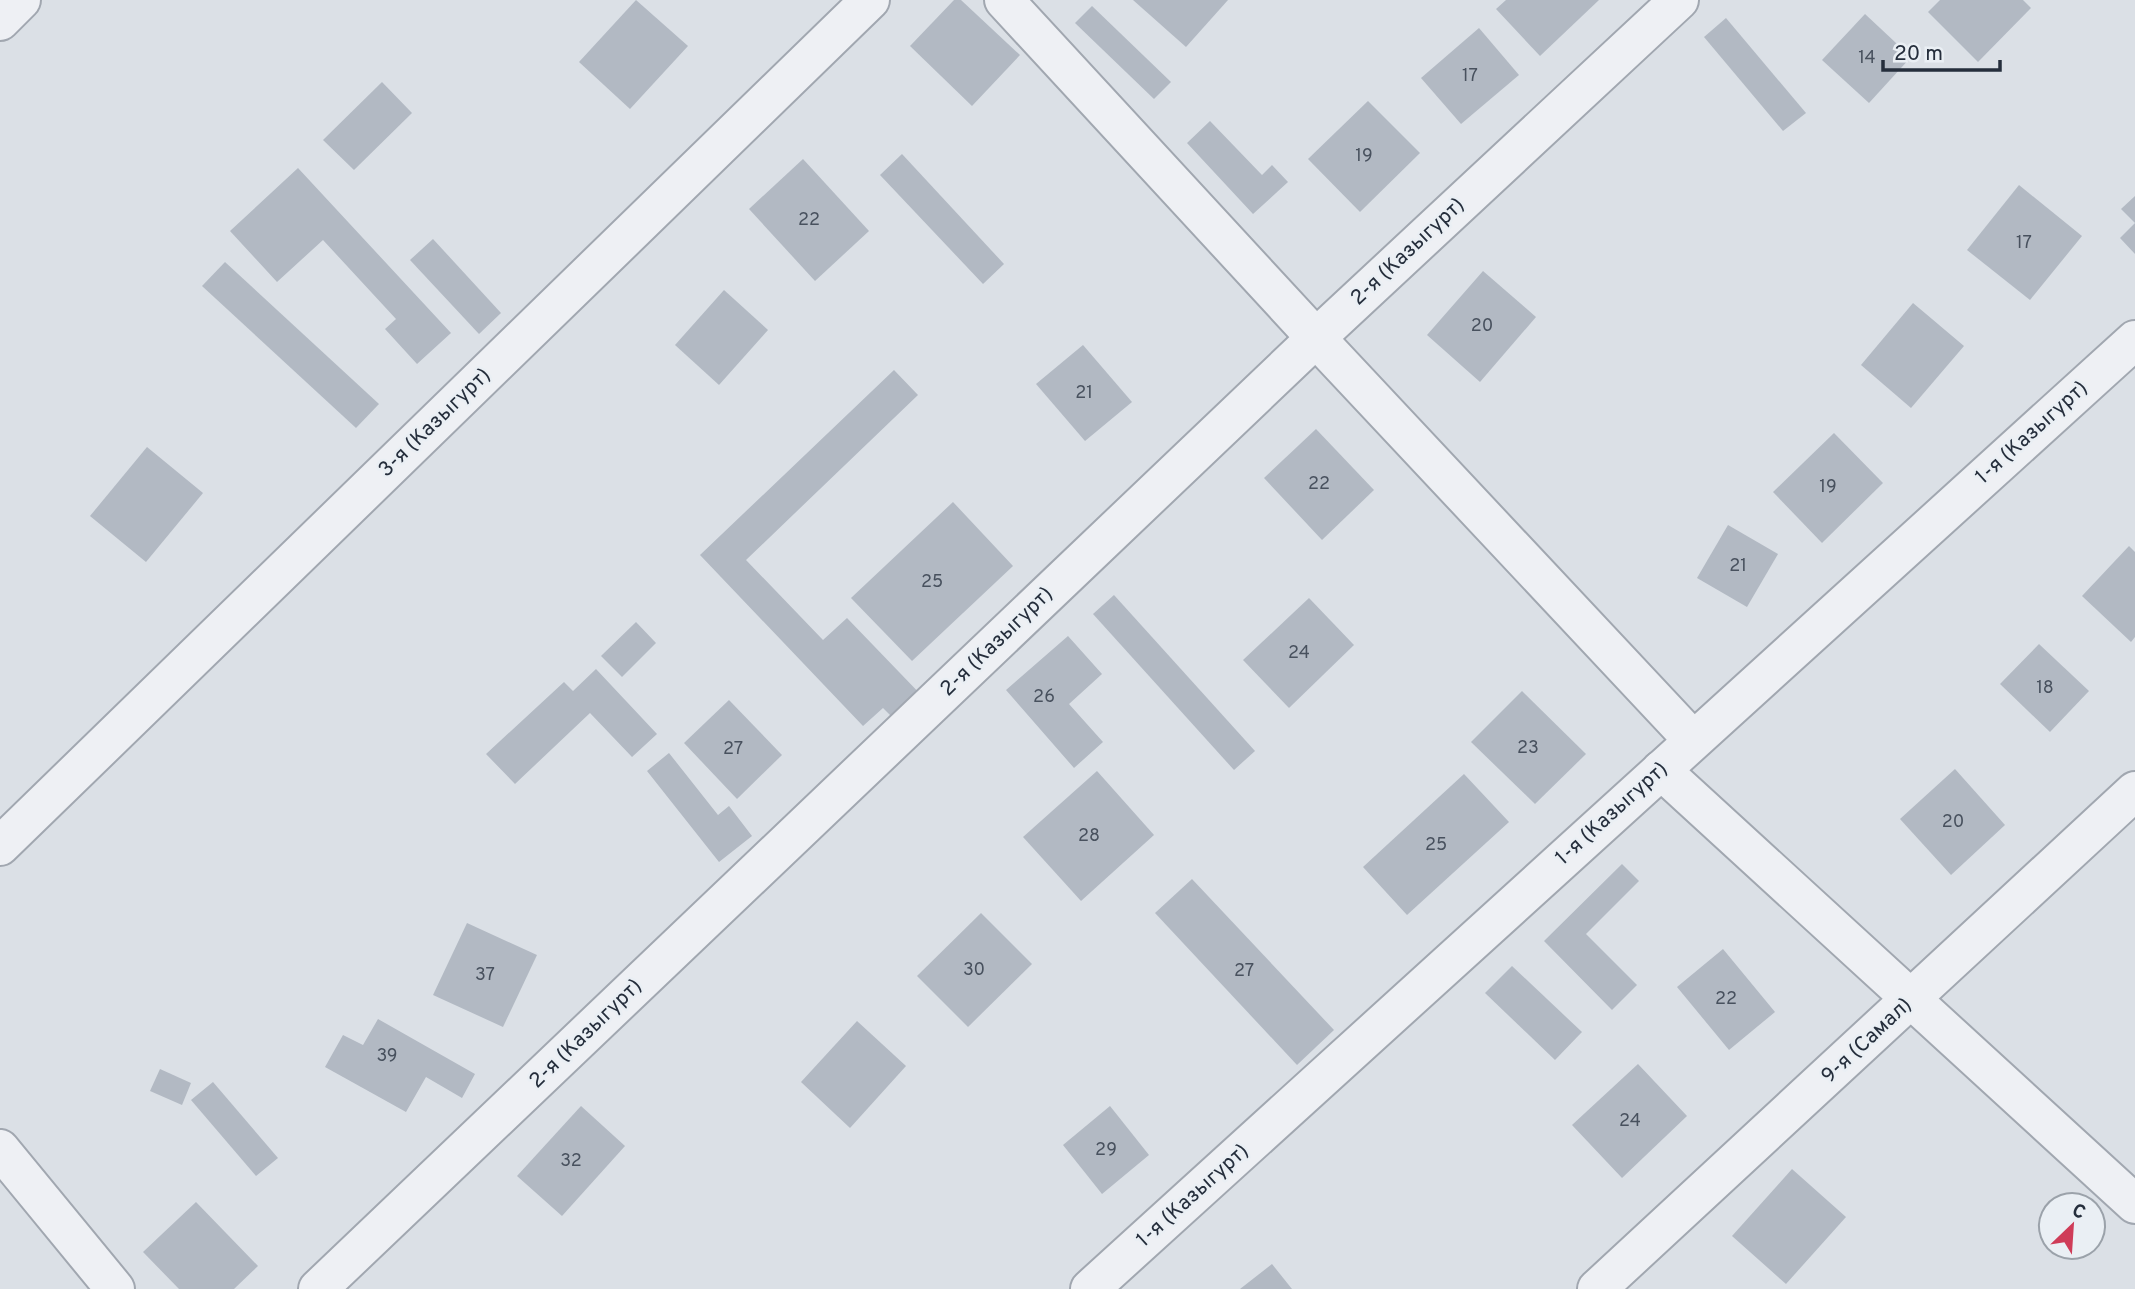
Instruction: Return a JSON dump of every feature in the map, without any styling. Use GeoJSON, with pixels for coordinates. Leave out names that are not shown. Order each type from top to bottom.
{"type":"FeatureCollection","features":[{"type":"Feature","properties":{"kind":"street"},"geometry":{"type":"LineString","coordinates":[[0,20],[21,0]]}},
{"type":"Feature","properties":{"kind":"street","name":"3-я (Казыгурт)"},"geometry":{"type":"LineString","coordinates":[[0,846],[870,0]]}},
{"type":"Feature","properties":{"kind":"street"},"geometry":{"type":"LineString","coordinates":[[1004,0],[1693,740]]}},
{"type":"Feature","properties":{"kind":"street","name":"2-я (Казыгурт)"},"geometry":{"type":"LineString","coordinates":[[318,1289],[1316,338],[1679,0]]}},
{"type":"Feature","properties":{"kind":"street","name":"1-я (Казыгурт)"},"geometry":{"type":"LineString","coordinates":[[1090,1289],[2135,340]]}},
{"type":"Feature","properties":{"kind":"street"},"geometry":{"type":"LineString","coordinates":[[1661,770],[2135,1205]]}},
{"type":"Feature","properties":{"kind":"street","name":"9-я (Самал)"},"geometry":{"type":"LineString","coordinates":[[1597,1289],[2135,791]]}},
{"type":"Feature","properties":{"kind":"street"},"geometry":{"type":"LineString","coordinates":[[0,1149],[115,1289]]}},
{"type":"Feature","properties":{"kind":"building"},"geometry":{"type":"Polygon","coordinates":[[[636,0],[688,46],[630,109],[579,62],[636,0]]]}},
{"type":"Feature","properties":{"kind":"building"},"geometry":{"type":"Polygon","coordinates":[[[954,0],[961,0],[1020,55],[972,106],[910,46],[954,0]]]}},
{"type":"Feature","properties":{"kind":"building"},"geometry":{"type":"Polygon","coordinates":[[[1133,0],[1228,0],[1186,47],[1133,0]]]}},
{"type":"Feature","properties":{"kind":"building"},"geometry":{"type":"Polygon","coordinates":[[[1506,0],[1599,0],[1540,56],[1496,9],[1506,0]]]}},
{"type":"Feature","properties":{"kind":"building"},"geometry":{"type":"Polygon","coordinates":[[[1940,0],[2023,0],[2031,8],[1978,62],[1928,12],[1940,0]]]}},
{"type":"Feature","properties":{"kind":"building"},"geometry":{"type":"Polygon","coordinates":[[[1092,6],[1171,82],[1154,99],[1075,23],[1092,6]]]}},
{"type":"Feature","properties":{"kind":"building"},"geometry":{"type":"Polygon","coordinates":[[[1865,14],[1911,57],[1869,103],[1822,60],[1865,14]]]}},
{"type":"Feature","properties":{"kind":"building"},"geometry":{"type":"Polygon","coordinates":[[[1726,18],[1806,113],[1783,131],[1704,37],[1726,18]]]}},
{"type":"Feature","properties":{"kind":"building"},"geometry":{"type":"Polygon","coordinates":[[[1479,28],[1519,75],[1461,124],[1421,78],[1479,28]]]}},
{"type":"Feature","properties":{"kind":"building"},"geometry":{"type":"Polygon","coordinates":[[[382,82],[412,113],[354,170],[323,140],[382,82]]]}},
{"type":"Feature","properties":{"kind":"building"},"geometry":{"type":"Polygon","coordinates":[[[1368,101],[1420,153],[1360,212],[1308,159],[1368,101]]]}},
{"type":"Feature","properties":{"kind":"building"},"geometry":{"type":"Polygon","coordinates":[[[1210,121],[1262,175],[1272,165],[1288,182],[1253,214],[1187,143],[1210,121]]]}},
{"type":"Feature","properties":{"kind":"building"},"geometry":{"type":"Polygon","coordinates":[[[902,154],[1004,264],[983,284],[880,175],[902,154]]]}},
{"type":"Feature","properties":{"kind":"building"},"geometry":{"type":"Polygon","coordinates":[[[803,159],[869,231],[815,281],[749,209],[803,159]]]}},
{"type":"Feature","properties":{"kind":"building"},"geometry":{"type":"Polygon","coordinates":[[[298,168],[451,333],[417,364],[385,329],[396,319],[323,240],[277,282],[230,231],[298,168]]]}},
{"type":"Feature","properties":{"kind":"building"},"geometry":{"type":"Polygon","coordinates":[[[2019,185],[2082,236],[2030,300],[1967,250],[2019,185]]]}},
{"type":"Feature","properties":{"kind":"building"},"geometry":{"type":"Polygon","coordinates":[[[2135,196],[2135,223],[2121,209],[2135,196]]]}},
{"type":"Feature","properties":{"kind":"building"},"geometry":{"type":"Polygon","coordinates":[[[2135,223],[2135,254],[2120,238],[2135,223]]]}},
{"type":"Feature","properties":{"kind":"building"},"geometry":{"type":"Polygon","coordinates":[[[433,239],[501,313],[479,334],[410,260],[433,239]]]}},
{"type":"Feature","properties":{"kind":"building"},"geometry":{"type":"Polygon","coordinates":[[[225,262],[379,404],[356,428],[202,286],[225,262]]]}},
{"type":"Feature","properties":{"kind":"building"},"geometry":{"type":"Polygon","coordinates":[[[1483,271],[1536,317],[1480,382],[1427,335],[1483,271]]]}},
{"type":"Feature","properties":{"kind":"building"},"geometry":{"type":"Polygon","coordinates":[[[724,290],[768,330],[719,385],[675,345],[724,290]]]}},
{"type":"Feature","properties":{"kind":"building"},"geometry":{"type":"Polygon","coordinates":[[[1913,303],[1964,346],[1911,408],[1861,365],[1913,303]]]}},
{"type":"Feature","properties":{"kind":"building"},"geometry":{"type":"Polygon","coordinates":[[[1083,345],[1132,402],[1085,441],[1036,384],[1083,345]]]}},
{"type":"Feature","properties":{"kind":"building"},"geometry":{"type":"Polygon","coordinates":[[[894,370],[918,395],[746,560],[823,640],[847,618],[926,700],[900,725],[883,708],[863,726],[700,555],[894,370]]]}},
{"type":"Feature","properties":{"kind":"building"},"geometry":{"type":"Polygon","coordinates":[[[1316,429],[1374,490],[1322,540],[1264,478],[1316,429]]]}},
{"type":"Feature","properties":{"kind":"building"},"geometry":{"type":"Polygon","coordinates":[[[1834,433],[1883,483],[1822,543],[1773,492],[1834,433]]]}},
{"type":"Feature","properties":{"kind":"building"},"geometry":{"type":"Polygon","coordinates":[[[147,447],[203,493],[146,562],[90,516],[147,447]]]}},
{"type":"Feature","properties":{"kind":"building"},"geometry":{"type":"Polygon","coordinates":[[[953,502],[1013,566],[912,661],[851,598],[953,502]]]}},
{"type":"Feature","properties":{"kind":"building"},"geometry":{"type":"Polygon","coordinates":[[[1728,525],[1778,554],[1747,607],[1697,578],[1728,525]]]}},
{"type":"Feature","properties":{"kind":"building"},"geometry":{"type":"Polygon","coordinates":[[[2129,546],[2135,552],[2135,637],[2131,642],[2082,596],[2129,546]]]}},
{"type":"Feature","properties":{"kind":"building"},"geometry":{"type":"Polygon","coordinates":[[[1114,595],[1255,751],[1234,770],[1093,614],[1114,595]]]}},
{"type":"Feature","properties":{"kind":"building"},"geometry":{"type":"Polygon","coordinates":[[[1309,598],[1354,645],[1289,708],[1243,660],[1309,598]]]}},
{"type":"Feature","properties":{"kind":"building"},"geometry":{"type":"Polygon","coordinates":[[[636,622],[656,643],[622,677],[601,656],[636,622]]]}},
{"type":"Feature","properties":{"kind":"building"},"geometry":{"type":"Polygon","coordinates":[[[1068,636],[1102,674],[1069,704],[1103,742],[1074,768],[1006,690],[1068,636]]]}},
{"type":"Feature","properties":{"kind":"building"},"geometry":{"type":"Polygon","coordinates":[[[2039,644],[2089,691],[2050,732],[2000,684],[2039,644]]]}},
{"type":"Feature","properties":{"kind":"building"},"geometry":{"type":"Polygon","coordinates":[[[596,669],[657,734],[632,757],[590,713],[515,784],[486,754],[564,682],[573,691],[596,669]]]}},
{"type":"Feature","properties":{"kind":"building"},"geometry":{"type":"Polygon","coordinates":[[[1522,691],[1586,754],[1535,804],[1471,742],[1522,691]]]}},
{"type":"Feature","properties":{"kind":"building"},"geometry":{"type":"Polygon","coordinates":[[[729,700],[782,755],[737,799],[684,743],[729,700]]]}},
{"type":"Feature","properties":{"kind":"building"},"geometry":{"type":"Polygon","coordinates":[[[669,753],[718,815],[729,806],[752,836],[719,862],[647,771],[669,753]]]}},
{"type":"Feature","properties":{"kind":"building"},"geometry":{"type":"Polygon","coordinates":[[[1955,769],[2005,825],[1951,875],[1900,819],[1955,769]]]}},
{"type":"Feature","properties":{"kind":"building"},"geometry":{"type":"Polygon","coordinates":[[[1097,771],[1154,835],[1081,901],[1023,837],[1097,771]]]}},
{"type":"Feature","properties":{"kind":"building"},"geometry":{"type":"Polygon","coordinates":[[[1464,774],[1509,822],[1407,915],[1363,867],[1464,774]]]}},
{"type":"Feature","properties":{"kind":"building"},"geometry":{"type":"Polygon","coordinates":[[[1622,864],[1639,881],[1586,934],[1637,985],[1612,1010],[1544,941],[1622,864]]]}},
{"type":"Feature","properties":{"kind":"building"},"geometry":{"type":"Polygon","coordinates":[[[1192,879],[1334,1030],[1297,1065],[1155,913],[1192,879]]]}},
{"type":"Feature","properties":{"kind":"building"},"geometry":{"type":"Polygon","coordinates":[[[981,913],[1032,964],[968,1027],[917,976],[981,913]]]}},
{"type":"Feature","properties":{"kind":"building"},"geometry":{"type":"Polygon","coordinates":[[[467,923],[537,955],[503,1027],[433,995],[467,923]]]}},
{"type":"Feature","properties":{"kind":"building"},"geometry":{"type":"Polygon","coordinates":[[[1723,949],[1775,1012],[1729,1050],[1677,987],[1723,949]]]}},
{"type":"Feature","properties":{"kind":"building"},"geometry":{"type":"Polygon","coordinates":[[[1512,966],[1582,1032],[1555,1060],[1485,993],[1512,966]]]}},
{"type":"Feature","properties":{"kind":"building"},"geometry":{"type":"Polygon","coordinates":[[[378,1019],[475,1074],[462,1098],[426,1077],[406,1112],[325,1067],[343,1035],[363,1045],[378,1019]]]}},
{"type":"Feature","properties":{"kind":"building"},"geometry":{"type":"Polygon","coordinates":[[[857,1021],[906,1066],[850,1128],[801,1082],[857,1021]]]}},
{"type":"Feature","properties":{"kind":"building"},"geometry":{"type":"Polygon","coordinates":[[[1638,1064],[1687,1116],[1622,1178],[1572,1125],[1638,1064]]]}},
{"type":"Feature","properties":{"kind":"building"},"geometry":{"type":"Polygon","coordinates":[[[160,1069],[191,1083],[182,1105],[150,1091],[160,1069]]]}},
{"type":"Feature","properties":{"kind":"building"},"geometry":{"type":"Polygon","coordinates":[[[213,1082],[278,1158],[256,1176],[191,1100],[213,1082]]]}},
{"type":"Feature","properties":{"kind":"building"},"geometry":{"type":"Polygon","coordinates":[[[581,1106],[625,1146],[562,1216],[517,1176],[581,1106]]]}},
{"type":"Feature","properties":{"kind":"building"},"geometry":{"type":"Polygon","coordinates":[[[1110,1106],[1149,1155],[1102,1194],[1063,1145],[1110,1106]]]}},
{"type":"Feature","properties":{"kind":"building"},"geometry":{"type":"Polygon","coordinates":[[[1792,1169],[1846,1217],[1786,1284],[1732,1236],[1792,1169]]]}},
{"type":"Feature","properties":{"kind":"building"},"geometry":{"type":"Polygon","coordinates":[[[196,1202],[258,1266],[234,1289],[179,1289],[143,1252],[196,1202]]]}},
{"type":"Feature","properties":{"kind":"building"},"geometry":{"type":"Polygon","coordinates":[[[1272,1264],[1292,1289],[1240,1289],[1272,1264]]]}}]}
